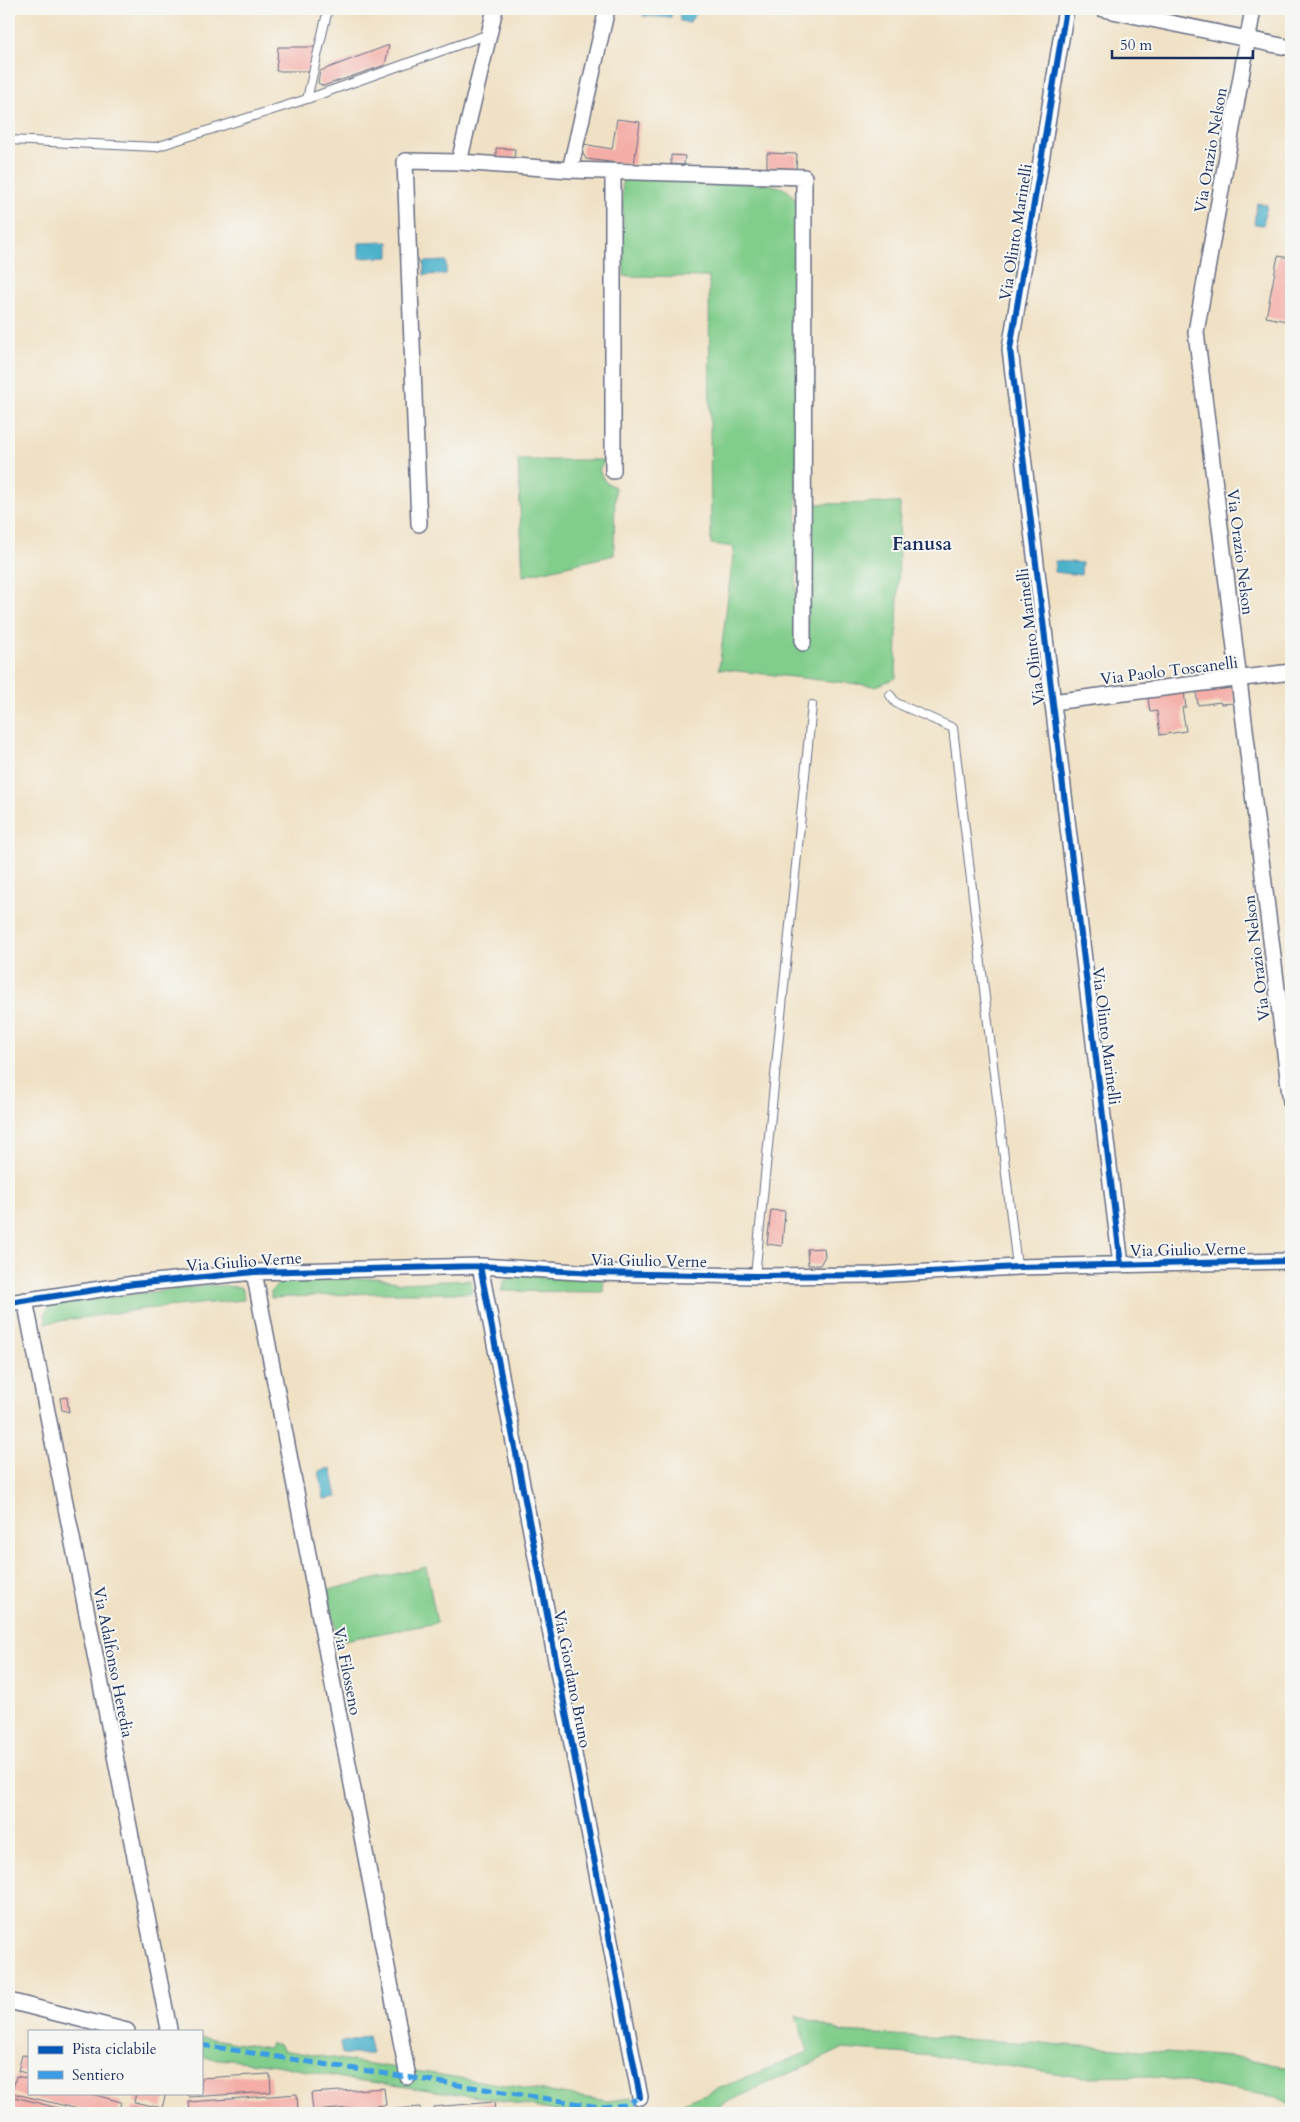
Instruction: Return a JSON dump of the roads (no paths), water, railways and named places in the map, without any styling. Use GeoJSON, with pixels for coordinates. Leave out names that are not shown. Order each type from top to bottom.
{"type":"FeatureCollection","features":[{"type":"Feature","properties":{"kind":"street"},"geometry":{"type":"LineString","coordinates":[[459,162],[495,9]]}},
{"type":"Feature","properties":{"kind":"street"},"geometry":{"type":"LineString","coordinates":[[570,170],[607,9]]}},
{"type":"Feature","properties":{"kind":"street","name":"Via Olinto Marinelli"},"geometry":{"type":"LineString","coordinates":[[1066,9],[1010,348],[1121,1265]]}},
{"type":"Feature","properties":{"kind":"street"},"geometry":{"type":"LineString","coordinates":[[1103,9],[1291,48]]}},
{"type":"Feature","properties":{"kind":"street","name":"Via Orazio Nelson"},"geometry":{"type":"LineString","coordinates":[[1253,9],[1196,332],[1291,1102]]}},
{"type":"Feature","properties":{"kind":"street"},"geometry":{"type":"LineString","coordinates":[[419,524],[405,161],[459,162],[613,173],[804,177],[803,642]]}},
{"type":"Feature","properties":{"kind":"street"},"geometry":{"type":"LineString","coordinates":[[613,173],[614,471]]}},
{"type":"Feature","properties":{"kind":"street","name":"Via Paolo Toscanelli"},"geometry":{"type":"LineString","coordinates":[[1052,702],[1291,672]]}},
{"type":"Feature","properties":{"kind":"street","name":"Via Giulio Verne"},"geometry":{"type":"LineString","coordinates":[[9,1303],[134,1284],[254,1272],[480,1266],[594,1273],[755,1276],[876,1275],[1017,1267],[1291,1261]]}},
{"type":"Feature","properties":{"kind":"street","name":"Via Giordano Bruno"},"geometry":{"type":"LineString","coordinates":[[480,1266],[640,2097]]}},
{"type":"Feature","properties":{"kind":"street","name":"Via Filosseno"},"geometry":{"type":"LineString","coordinates":[[254,1272],[408,2077]]}},
{"type":"Feature","properties":{"kind":"street","name":"Via Adalfonso Heredia"},"geometry":{"type":"LineString","coordinates":[[25,1300],[163,2000],[167,2030]]}},
{"type":"Feature","properties":{"kind":"street"},"geometry":{"type":"LineString","coordinates":[[9,2001],[123,2030]]}},
{"type":"Feature","properties":{"kind":"lane"},"geometry":{"type":"LineString","coordinates":[[307,99],[328,9]]}},
{"type":"Feature","properties":{"kind":"lane"},"geometry":{"type":"LineString","coordinates":[[9,140],[156,147],[307,99],[489,34]]}},
{"type":"Feature","properties":{"kind":"lane"},"geometry":{"type":"LineString","coordinates":[[890,695],[896,703],[953,728],[1017,1267]]}},
{"type":"Feature","properties":{"kind":"lane"},"geometry":{"type":"LineString","coordinates":[[755,1276],[812,705]]}},
{"type":"Feature","properties":{"kind":"water"},"geometry":{"type":"Polygon","coordinates":[[[644,9],[671,9],[671,18],[643,16],[644,9]]]}},
{"type":"Feature","properties":{"kind":"water"},"geometry":{"type":"Polygon","coordinates":[[[679,9],[699,9],[689,23],[680,21],[679,9]]]}},
{"type":"Feature","properties":{"kind":"water"},"geometry":{"type":"Polygon","coordinates":[[[1257,203],[1267,205],[1263,225],[1254,224],[1257,203]]]}},
{"type":"Feature","properties":{"kind":"water"},"geometry":{"type":"Polygon","coordinates":[[[389,242],[389,257],[359,258],[359,243],[389,242]]]}},
{"type":"Feature","properties":{"kind":"water"},"geometry":{"type":"Polygon","coordinates":[[[446,261],[446,274],[424,275],[424,262],[446,261]]]}},
{"type":"Feature","properties":{"kind":"water"},"geometry":{"type":"Polygon","coordinates":[[[1055,561],[1082,563],[1081,575],[1054,572],[1055,561]]]}},
{"type":"Feature","properties":{"kind":"water"},"geometry":{"type":"Polygon","coordinates":[[[331,1468],[337,1497],[324,1499],[319,1471],[331,1468]]]}},
{"type":"Feature","properties":{"kind":"water"},"geometry":{"type":"Polygon","coordinates":[[[368,2036],[372,2054],[342,2054],[340,2043],[368,2036]]]}},
{"type":"Feature","properties":{"kind":"district","name":"Fanusa"},"geometry":{"type":"Point","coordinates":[922,543]}}]}
